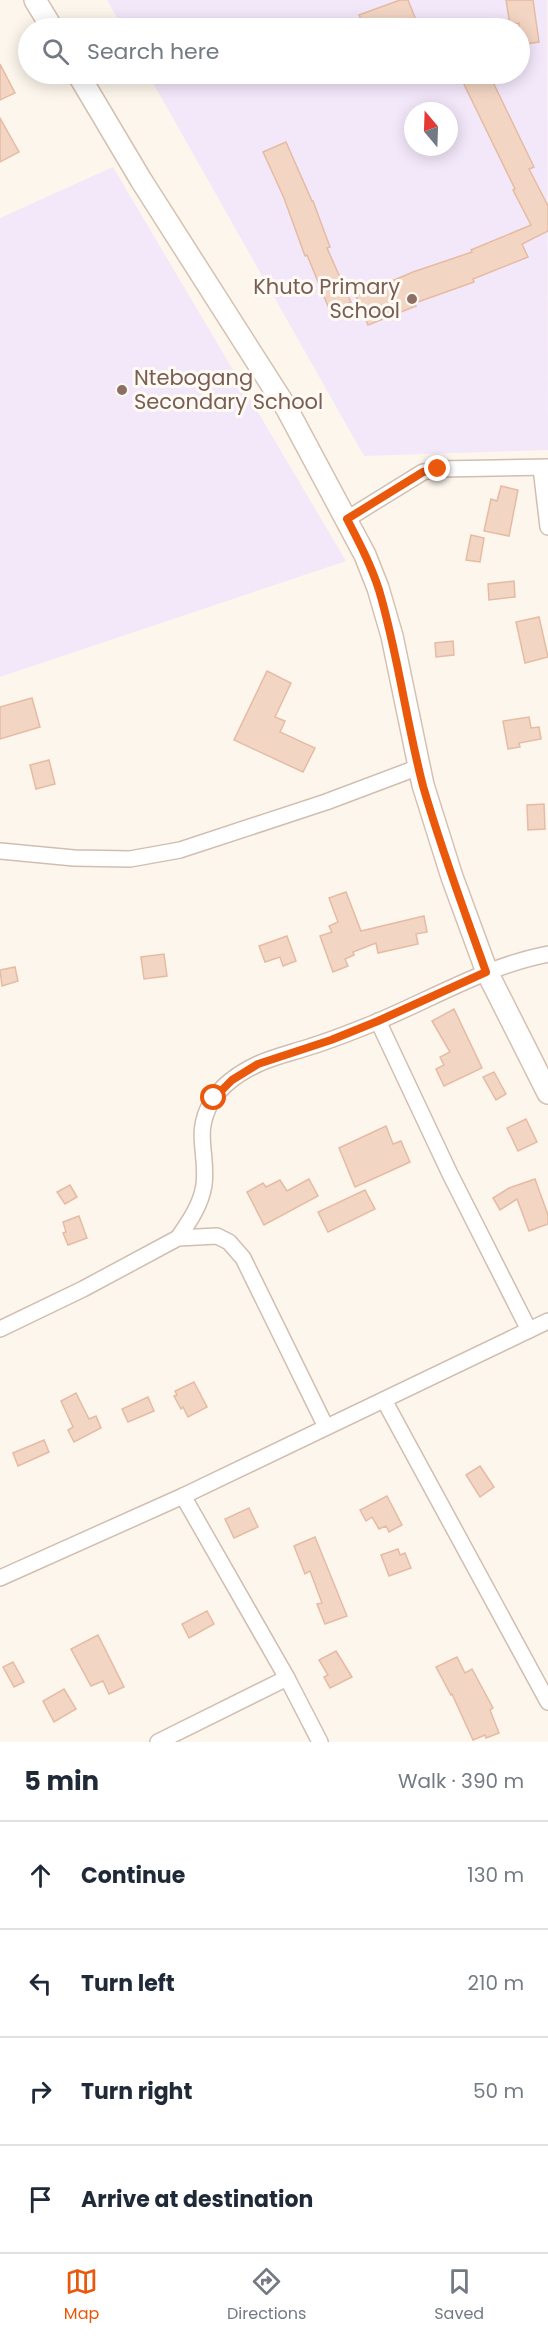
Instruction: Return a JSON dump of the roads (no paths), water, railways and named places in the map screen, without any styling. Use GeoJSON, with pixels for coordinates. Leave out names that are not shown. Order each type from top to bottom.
{"type":"FeatureCollection","features":[{"type":"Feature","properties":{"kind":"street"},"geometry":{"type":"LineString","coordinates":[[35,0],[46,18]]}},
{"type":"Feature","properties":{"kind":"street"},"geometry":{"type":"LineString","coordinates":[[84,84],[141,180],[287,409],[366,555],[392,636],[419,767],[452,877],[486,972],[548,1093]]}},
{"type":"Feature","properties":{"kind":"street"},"geometry":{"type":"LineString","coordinates":[[347,519],[423,472],[438,469],[544,468],[548,527]]}},
{"type":"Feature","properties":{"kind":"street"},"geometry":{"type":"LineString","coordinates":[[0,851],[74,858],[130,859],[180,850],[326,802],[419,767]]}},
{"type":"Feature","properties":{"kind":"street"},"geometry":{"type":"LineString","coordinates":[[178,1238],[194,1215],[204,1186],[201,1134],[204,1115],[214,1098],[232,1080],[258,1064],[331,1040],[486,972],[521,959],[548,954]]}},
{"type":"Feature","properties":{"kind":"street"},"geometry":{"type":"LineString","coordinates":[[378,1021],[450,1174],[529,1330]]}},
{"type":"Feature","properties":{"kind":"street"},"geometry":{"type":"LineString","coordinates":[[2,1323],[83,1289],[178,1238],[217,1236],[229,1242],[243,1258],[326,1427]]}},
{"type":"Feature","properties":{"kind":"street"},"geometry":{"type":"LineString","coordinates":[[0,1578],[183,1496],[548,1321]]}},
{"type":"Feature","properties":{"kind":"street"},"geometry":{"type":"LineString","coordinates":[[384,1400],[548,1702]]}},
{"type":"Feature","properties":{"kind":"street"},"geometry":{"type":"LineString","coordinates":[[183,1496],[287,1678],[320,1742]]}},
{"type":"Feature","properties":{"kind":"street"},"geometry":{"type":"LineString","coordinates":[[158,1742],[287,1678]]}},
{"type":"Feature","properties":{"kind":"place","name":"Khuto Primary School"},"geometry":{"type":"Point","coordinates":[412,299]}},
{"type":"Feature","properties":{"kind":"place","name":"Ntebogang Secondary School"},"geometry":{"type":"Point","coordinates":[122,390]}}]}
